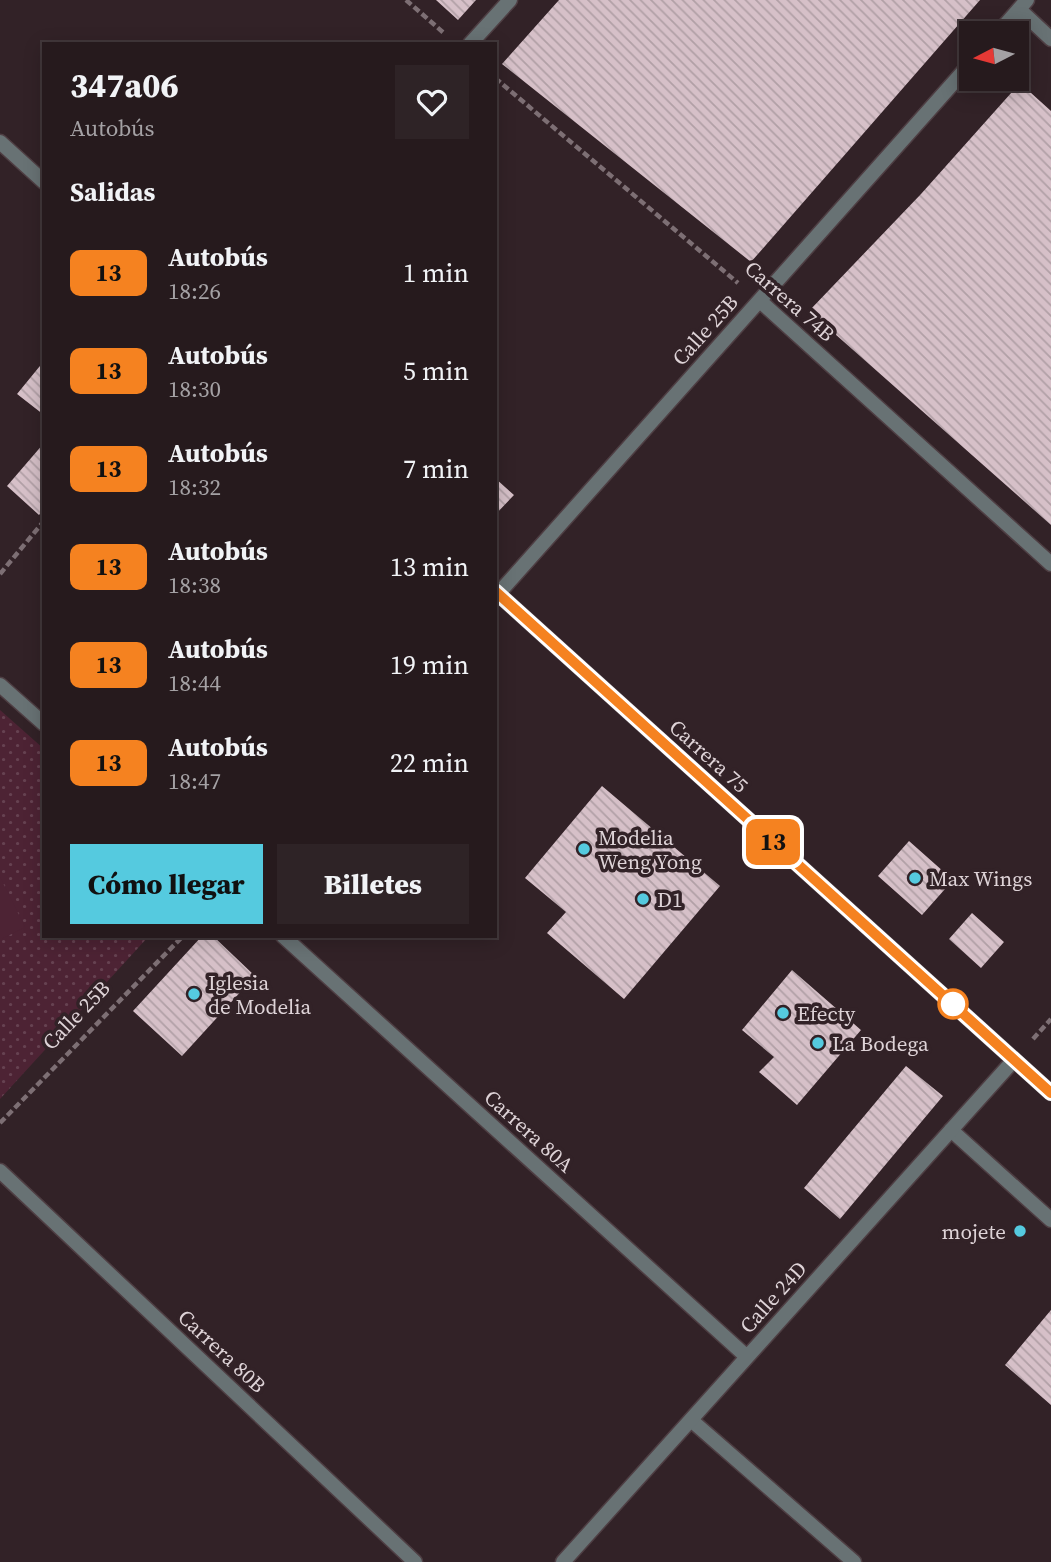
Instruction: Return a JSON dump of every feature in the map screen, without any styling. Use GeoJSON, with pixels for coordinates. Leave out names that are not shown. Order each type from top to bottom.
{"type":"FeatureCollection","features":[{"type":"Feature","properties":{"kind":"street"},"geometry":{"type":"LineString","coordinates":[[472,42],[510,0]]}},
{"type":"Feature","properties":{"kind":"street"},"geometry":{"type":"LineString","coordinates":[[1009,21],[1023,5],[1051,40]]}},
{"type":"Feature","properties":{"kind":"street","name":"Calle 25B"},"geometry":{"type":"LineString","coordinates":[[497,593],[959,77]]}},
{"type":"Feature","properties":{"kind":"street"},"geometry":{"type":"LineString","coordinates":[[0,142],[42,180]]}},
{"type":"Feature","properties":{"kind":"street","name":"Carrera 74B"},"geometry":{"type":"LineString","coordinates":[[760,301],[1051,564]]}},
{"type":"Feature","properties":{"kind":"street","name":"Carrera 75"},"geometry":{"type":"LineString","coordinates":[[497,593],[1051,1093]]}},
{"type":"Feature","properties":{"kind":"street"},"geometry":{"type":"LineString","coordinates":[[0,685],[42,722]]}},
{"type":"Feature","properties":{"kind":"street","name":"Carrera 80A"},"geometry":{"type":"LineString","coordinates":[[286,938],[747,1357]]}},
{"type":"Feature","properties":{"kind":"street","name":"Calle 24D"},"geometry":{"type":"LineString","coordinates":[[563,1562],[1014,1060]]}},
{"type":"Feature","properties":{"kind":"street"},"geometry":{"type":"LineString","coordinates":[[951,1130],[1051,1220]]}},
{"type":"Feature","properties":{"kind":"street","name":"Carrera 80B"},"geometry":{"type":"LineString","coordinates":[[0,1171],[415,1562]]}},
{"type":"Feature","properties":{"kind":"street"},"geometry":{"type":"LineString","coordinates":[[691,1420],[854,1562]]}},
{"type":"Feature","properties":{"kind":"path"},"geometry":{"type":"LineString","coordinates":[[407,0],[446,35]]}},
{"type":"Feature","properties":{"kind":"path","name":"Carrera 74B"},"geometry":{"type":"LineString","coordinates":[[497,80],[760,301]]}},
{"type":"Feature","properties":{"kind":"path"},"geometry":{"type":"LineString","coordinates":[[0,574],[42,523]]}},
{"type":"Feature","properties":{"kind":"path","name":"Calle 25B"},"geometry":{"type":"LineString","coordinates":[[0,1124],[181,938]]}},
{"type":"Feature","properties":{"kind":"shaded area"},"geometry":{"type":"Polygon","coordinates":[[[0,710],[42,747],[42,938],[147,938],[0,1099],[0,710]]]}},
{"type":"Feature","properties":{"kind":"shaded area"},"geometry":{"type":"Polygon","coordinates":[[[0,877],[25,927],[0,940],[0,877]]]}},
{"type":"Feature","properties":{"kind":"building"},"geometry":{"type":"Polygon","coordinates":[[[436,0],[476,0],[458,20],[436,0]]]}},
{"type":"Feature","properties":{"kind":"building"},"geometry":{"type":"Polygon","coordinates":[[[559,0],[980,0],[751,262],[502,64],[559,0]]]}},
{"type":"Feature","properties":{"kind":"building"},"geometry":{"type":"Polygon","coordinates":[[[1013,91],[1029,91],[1051,111],[1051,525],[809,311],[921,194],[1013,91]]]}},
{"type":"Feature","properties":{"kind":"building"},"geometry":{"type":"Polygon","coordinates":[[[42,363],[42,413],[17,394],[42,363]]]}},
{"type":"Feature","properties":{"kind":"building"},"geometry":{"type":"Polygon","coordinates":[[[42,445],[42,511],[39,515],[7,486],[42,445]]]}},
{"type":"Feature","properties":{"kind":"building"},"geometry":{"type":"Polygon","coordinates":[[[497,480],[514,495],[497,513],[497,480]]]}},
{"type":"Feature","properties":{"kind":"building","name":"D1"},"geometry":{"type":"Polygon","coordinates":[[[602,786],[720,886],[624,999],[547,933],[566,912],[525,878],[602,786]]]}},
{"type":"Feature","properties":{"kind":"building","name":"Max Wings"},"geometry":{"type":"Polygon","coordinates":[[[909,841],[953,880],[922,915],[878,876],[909,841]]]}},
{"type":"Feature","properties":{"kind":"building"},"geometry":{"type":"Polygon","coordinates":[[[972,913],[1004,942],[981,968],[949,939],[972,913]]]}},
{"type":"Feature","properties":{"kind":"building","name":"Iglesia de Modelia"},"geometry":{"type":"Polygon","coordinates":[[[200,938],[215,938],[255,976],[182,1056],[133,1011],[200,938]]]}},
{"type":"Feature","properties":{"kind":"building"},"geometry":{"type":"Polygon","coordinates":[[[792,970],[861,1030],[797,1105],[759,1072],[774,1057],[742,1030],[792,970]]]}},
{"type":"Feature","properties":{"kind":"building"},"geometry":{"type":"Polygon","coordinates":[[[906,1066],[943,1096],[840,1219],[804,1188],[906,1066]]]}},
{"type":"Feature","properties":{"kind":"building"},"geometry":{"type":"Polygon","coordinates":[[[1051,1310],[1051,1405],[1005,1365],[1051,1310]]]}},
{"type":"Feature","properties":{"kind":"bus line","name":"13"},"geometry":{"type":"LineString","coordinates":[[497,593],[1051,1093]]}},
{"type":"Feature","properties":{"kind":"place","name":"Modelia Weng Yong"},"geometry":{"type":"Point","coordinates":[584,849]}},
{"type":"Feature","properties":{"kind":"place","name":"Max Wings"},"geometry":{"type":"Point","coordinates":[915,878]}},
{"type":"Feature","properties":{"kind":"place","name":"D1"},"geometry":{"type":"Point","coordinates":[643,899]}},
{"type":"Feature","properties":{"kind":"place","name":"Iglesia de Modelia"},"geometry":{"type":"Point","coordinates":[194,994]}},
{"type":"Feature","properties":{"kind":"place","name":"Efecty"},"geometry":{"type":"Point","coordinates":[783,1013]}},
{"type":"Feature","properties":{"kind":"place","name":"La Bodega"},"geometry":{"type":"Point","coordinates":[818,1043]}},
{"type":"Feature","properties":{"kind":"place","name":"mojete"},"geometry":{"type":"Point","coordinates":[1020,1231]}}]}
